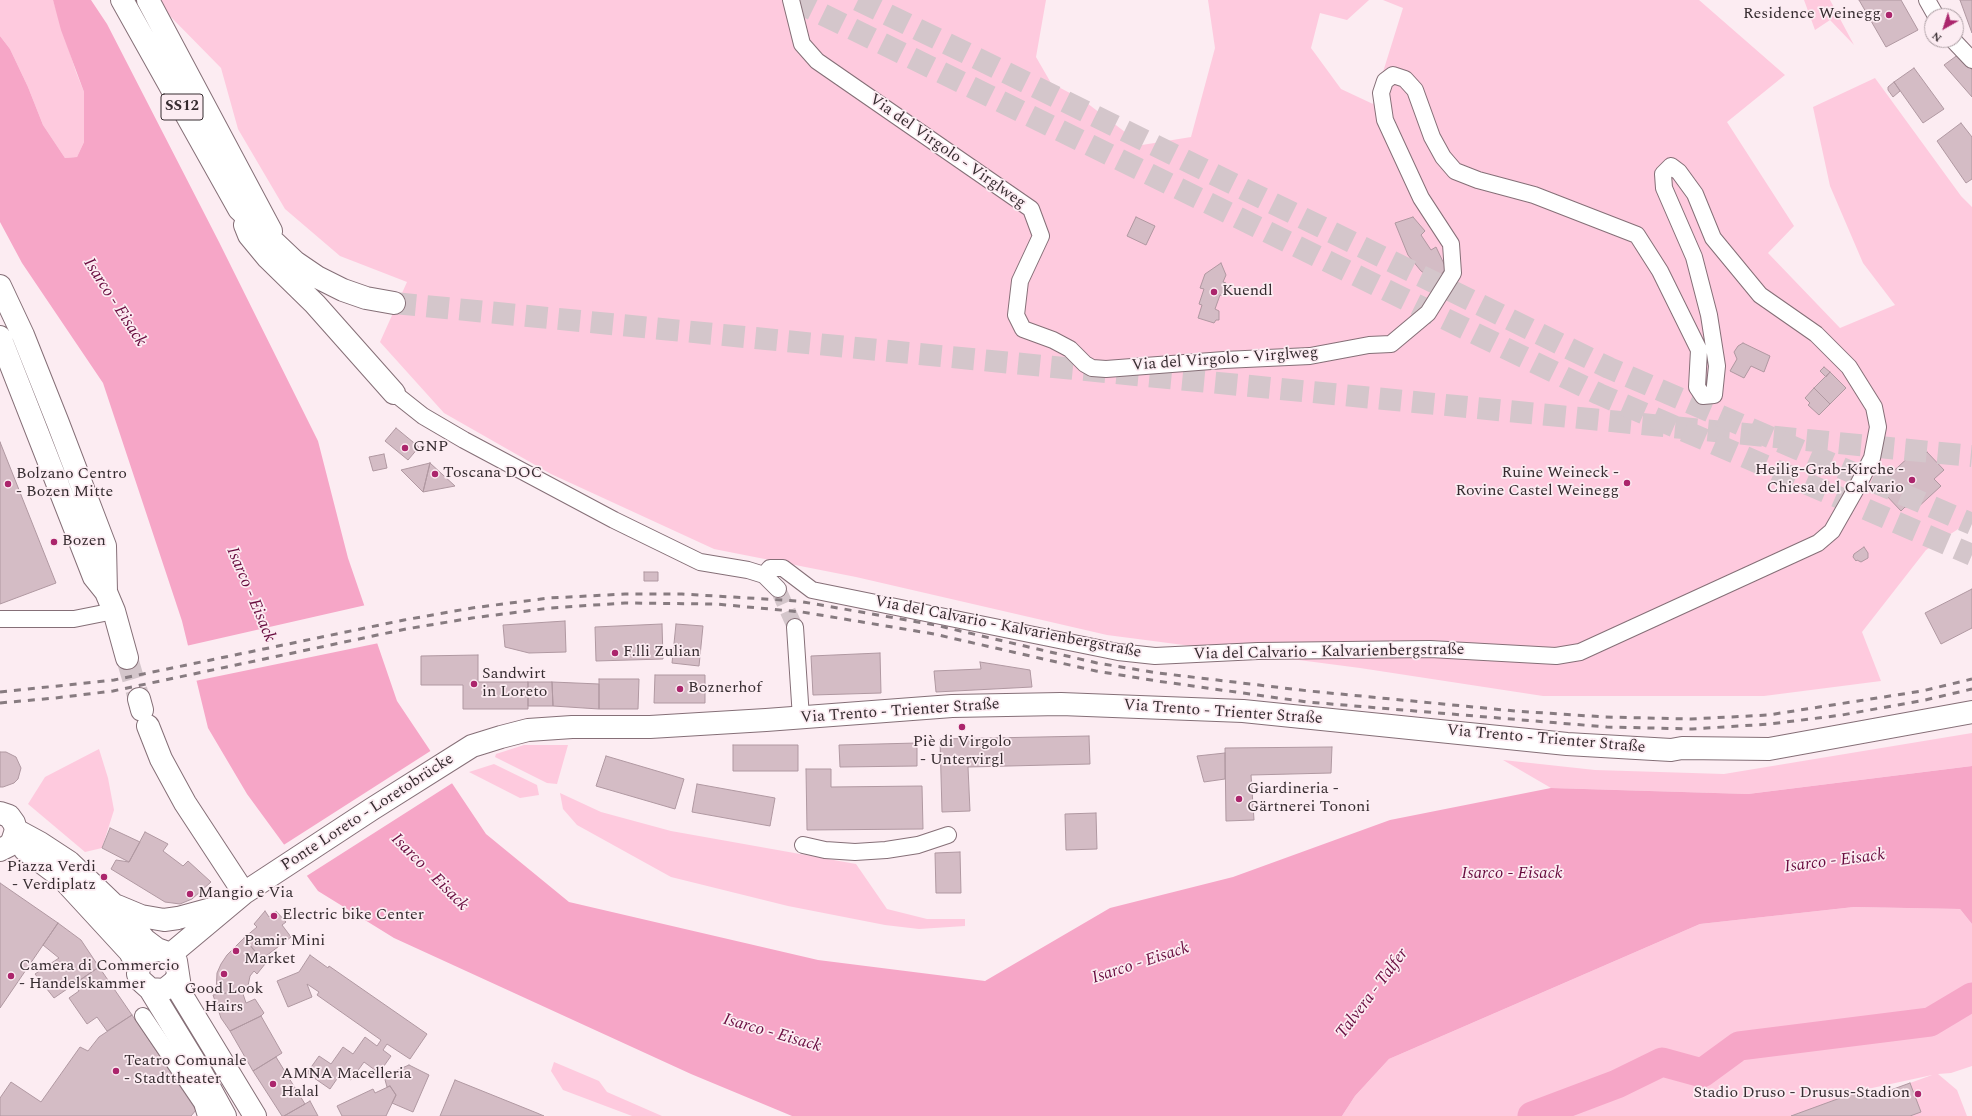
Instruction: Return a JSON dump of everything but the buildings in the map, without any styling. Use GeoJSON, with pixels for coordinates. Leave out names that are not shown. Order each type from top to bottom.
{"type":"FeatureCollection","features":[{"type":"Feature","properties":{"kind":"main road","name":"SS12"},"geometry":{"type":"LineString","coordinates":[[148,0],[277,243]]}},
{"type":"Feature","properties":{"kind":"main road","name":"SS12"},"geometry":{"type":"LineString","coordinates":[[123,2],[239,209],[296,262],[317,277],[343,290],[366,298],[394,303]]}},
{"type":"Feature","properties":{"kind":"main road"},"geometry":{"type":"LineString","coordinates":[[239,209],[249,235],[268,258],[324,314],[394,392]]}},
{"type":"Feature","properties":{"kind":"main road"},"geometry":{"type":"LineString","coordinates":[[0,286],[23,335],[105,546],[110,601],[127,658]]}},
{"type":"Feature","properties":{"kind":"main road"},"geometry":{"type":"LineString","coordinates":[[0,337],[94,577],[110,601]]}},
{"type":"Feature","properties":{"kind":"main road","name":"Via Trento - Trienter Straße"},"geometry":{"type":"LineString","coordinates":[[465,751],[501,736],[528,730],[572,727],[650,727],[801,718],[952,706],[1061,704],[1243,711],[1567,744],[1671,750],[1682,748],[1769,749],[1972,712]]}},
{"type":"Feature","properties":{"kind":"main road"},"geometry":{"type":"LineString","coordinates":[[114,904],[141,916],[164,920],[178,918],[237,898],[160,759],[143,712]]}},
{"type":"Feature","properties":{"kind":"main road","name":"Ponte Loreto - Loretobrücke"},"geometry":{"type":"LineString","coordinates":[[164,952],[287,863],[465,751]]}},
{"type":"Feature","properties":{"kind":"main road"},"geometry":{"type":"LineString","coordinates":[[0,813],[9,816],[14,823],[9,841]]}},
{"type":"Feature","properties":{"kind":"main road"},"geometry":{"type":"LineString","coordinates":[[9,841],[40,843],[69,862],[114,904],[146,940],[176,961],[182,994],[255,1116]]}},
{"type":"Feature","properties":{"kind":"main road"},"geometry":{"type":"LineString","coordinates":[[9,841],[35,856],[61,877],[130,952],[138,967],[140,980],[150,989],[202,1074],[225,1116]]}},
{"type":"Feature","properties":{"kind":"main road"},"geometry":{"type":"LineString","coordinates":[[138,967],[144,955],[164,952]]}},
{"type":"Feature","properties":{"kind":"main road"},"geometry":{"type":"LineString","coordinates":[[150,989],[164,990],[174,982],[178,976]]}},
{"type":"Feature","properties":{"kind":"street","name":"Via del Virgolo - Virglweg"},"geometry":{"type":"LineString","coordinates":[[791,0],[802,44],[817,61],[1031,209],[1041,236],[1020,281],[1016,315],[1023,329],[1053,340],[1070,349],[1084,364],[1092,368],[1106,369],[1224,360],[1310,356],[1361,346],[1391,344],[1428,313],[1453,273],[1451,244],[1421,198],[1385,120],[1381,93],[1385,81],[1393,75],[1405,79],[1415,90],[1432,137],[1443,156],[1455,171],[1478,180],[1534,195],[1637,235],[1660,271],[1699,350],[1697,387],[1703,396],[1714,394],[1717,366],[1710,315],[1694,257],[1664,188],[1663,174],[1671,166],[1679,172],[1695,194],[1713,238],[1760,295],[1816,334],[1848,367],[1874,407],[1878,427],[1872,458],[1857,487]]}},
{"type":"Feature","properties":{"kind":"street"},"geometry":{"type":"LineString","coordinates":[[1961,48],[1972,60]]}},
{"type":"Feature","properties":{"kind":"street"},"geometry":{"type":"LineString","coordinates":[[394,392],[423,416],[464,440],[620,523],[700,562],[748,570],[764,575],[778,589]]}},
{"type":"Feature","properties":{"kind":"street","name":"Via del Calvario - Kalvarienbergstraße"},"geometry":{"type":"LineString","coordinates":[[764,575],[770,568],[783,568],[812,590],[1118,652],[1155,656],[1258,651],[1430,648],[1556,656],[1580,652],[1818,544],[1832,531],[1857,487]]}},
{"type":"Feature","properties":{"kind":"street"},"geometry":{"type":"LineString","coordinates":[[0,619],[74,619],[110,601]]}},
{"type":"Feature","properties":{"kind":"street"},"geometry":{"type":"LineString","coordinates":[[795,627],[801,718]]}},
{"type":"Feature","properties":{"kind":"street"},"geometry":{"type":"LineString","coordinates":[[803,845],[825,850],[855,852],[886,850],[918,845],[948,835]]}},
{"type":"Feature","properties":{"kind":"street"},"geometry":{"type":"LineString","coordinates":[[143,1016],[202,1103],[206,1116]]}},
{"type":"Feature","properties":{"kind":"shaded area"},"geometry":{"type":"Polygon","coordinates":[[[0,0],[53,0],[84,92],[84,142],[77,157],[65,158],[43,125],[28,87],[10,49],[0,36],[0,0]]]}},
{"type":"Feature","properties":{"kind":"shaded area"},"geometry":{"type":"Polygon","coordinates":[[[161,0],[1046,0],[1036,57],[1051,83],[1083,100],[1142,145],[1191,137],[1215,48],[1208,0],[1369,0],[1347,20],[1320,13],[1311,48],[1341,89],[1373,104],[1403,8],[1383,0],[1699,0],[1785,75],[1727,122],[1794,226],[1768,253],[1840,328],[1895,305],[1863,263],[1830,186],[1813,107],[1875,78],[1961,196],[1972,207],[1972,520],[1926,550],[1862,632],[1881,681],[1764,696],[1543,696],[1360,668],[1107,635],[856,577],[714,549],[551,474],[444,413],[380,342],[407,282],[340,256],[285,209],[238,129],[221,68],[167,13],[161,0]]]}},
{"type":"Feature","properties":{"kind":"shaded area"},"geometry":{"type":"Polygon","coordinates":[[[1804,0],[1830,0],[1854,45],[1830,20],[1815,30],[1804,0]]]}},
{"type":"Feature","properties":{"kind":"shaded area"},"geometry":{"type":"Polygon","coordinates":[[[1972,733],[1972,766],[1748,794],[1551,788],[1503,760],[1595,770],[1724,774],[1972,733]]]}},
{"type":"Feature","properties":{"kind":"shaded area"},"geometry":{"type":"Polygon","coordinates":[[[524,745],[568,745],[557,784],[547,783],[495,757],[496,754],[524,745]]]}},
{"type":"Feature","properties":{"kind":"shaded area"},"geometry":{"type":"Polygon","coordinates":[[[99,749],[108,778],[114,810],[102,848],[85,852],[28,804],[45,777],[99,749]]]}},
{"type":"Feature","properties":{"kind":"shaded area"},"geometry":{"type":"Polygon","coordinates":[[[494,764],[537,785],[539,795],[520,798],[469,772],[494,764]]]}},
{"type":"Feature","properties":{"kind":"shaded area"},"geometry":{"type":"Polygon","coordinates":[[[560,793],[601,812],[671,831],[856,864],[887,909],[927,919],[965,919],[965,926],[919,929],[885,925],[788,906],[671,877],[577,825],[563,809],[560,793]]]}},
{"type":"Feature","properties":{"kind":"shaded area"},"geometry":{"type":"Polygon","coordinates":[[[1854,907],[1960,909],[1972,924],[1972,1066],[1951,1073],[1938,1074],[1957,1090],[1967,1116],[1342,1116],[1355,1096],[1389,1059],[1700,924],[1854,907]],[[1932,1075],[1863,1090],[1866,1099],[1932,1075]]]}},
{"type":"Feature","properties":{"kind":"shaded area"},"geometry":{"type":"Polygon","coordinates":[[[554,1062],[599,1081],[607,1092],[662,1116],[632,1116],[563,1090],[551,1071],[554,1062]]]}},
{"type":"Feature","properties":{"kind":"water"},"geometry":{"type":"Polygon","coordinates":[[[53,0],[91,0],[107,24],[219,242],[318,441],[348,558],[397,701],[486,834],[569,902],[818,960],[985,981],[1110,908],[1233,877],[1390,820],[1551,788],[1748,794],[1972,766],[1972,924],[1960,909],[1854,907],[1700,924],[1389,1059],[1355,1096],[1342,1116],[792,1116],[691,1074],[394,938],[318,891],[247,794],[208,728],[182,621],[103,383],[22,263],[0,222],[0,36],[10,49],[28,87],[43,125],[65,158],[77,157],[84,142],[84,92],[61,30],[53,0]]]}},
{"type":"Feature","properties":{"kind":"pier"},"geometry":{"type":"Polygon","coordinates":[[[366,605],[379,643],[195,681],[186,646],[366,605]]]}},
{"type":"Feature","properties":{"kind":"pier"},"geometry":{"type":"Polygon","coordinates":[[[432,750],[454,782],[305,877],[282,846],[432,750]]]}},
{"type":"Feature","properties":{"kind":"waterway"},"geometry":{"type":"LineString","coordinates":[[1532,1116],[1617,1084],[1662,1062],[1702,1073],[1739,1046],[1930,1022],[1972,997]]}},
{"type":"Feature","properties":{"kind":"tunnel"},"geometry":{"type":"LineString","coordinates":[[793,0],[1599,394],[1972,555]]}},
{"type":"Feature","properties":{"kind":"tunnel"},"geometry":{"type":"LineString","coordinates":[[858,0],[1609,368],[1972,524]]}},
{"type":"Feature","properties":{"kind":"tunnel"},"geometry":{"type":"LineString","coordinates":[[394,303],[1972,456]]}},
{"type":"Feature","properties":{"kind":"tunnel"},"geometry":{"type":"LineString","coordinates":[[778,589],[795,627]]}},
{"type":"Feature","properties":{"kind":"tunnel"},"geometry":{"type":"LineString","coordinates":[[127,658],[139,699]]}},
{"type":"Feature","properties":{"kind":"railway"},"geometry":{"type":"LineString","coordinates":[[0,692],[114,680],[404,620],[472,608],[549,598],[625,594],[682,594],[798,601],[935,625],[1097,663],[1158,673],[1309,691],[1515,711],[1605,717],[1691,719],[1768,715],[1922,691],[1972,679]]}},
{"type":"Feature","properties":{"kind":"railway"},"geometry":{"type":"LineString","coordinates":[[0,703],[113,691],[406,629],[472,618],[550,608],[625,603],[716,604],[802,612],[934,634],[1096,671],[1157,681],[1307,702],[1607,727],[1692,729],[1770,724],[1842,715],[1925,700],[1972,689]]}},
{"type":"Feature","properties":{"kind":"place","name":"Residence Weinegg"},"geometry":{"type":"Point","coordinates":[1889,15]}},
{"type":"Feature","properties":{"kind":"place","name":"Kuendl"},"geometry":{"type":"Point","coordinates":[1214,292]}},
{"type":"Feature","properties":{"kind":"place","name":"GNP"},"geometry":{"type":"Point","coordinates":[405,448]}},
{"type":"Feature","properties":{"kind":"place","name":"Toscana DOC"},"geometry":{"type":"Point","coordinates":[435,474]}},
{"type":"Feature","properties":{"kind":"place","name":"Heilig-Grab-Kirche - Chiesa del Calvario"},"geometry":{"type":"Point","coordinates":[1912,480]}},
{"type":"Feature","properties":{"kind":"place","name":"Ruine Weineck - Rovine Castel Weinegg"},"geometry":{"type":"Point","coordinates":[1627,483]}},
{"type":"Feature","properties":{"kind":"place","name":"Bolzano Centro - Bozen Mitte"},"geometry":{"type":"Point","coordinates":[8,484]}},
{"type":"Feature","properties":{"kind":"place","name":"Bozen"},"geometry":{"type":"Point","coordinates":[54,542]}},
{"type":"Feature","properties":{"kind":"place","name":"F.lli Zulian"},"geometry":{"type":"Point","coordinates":[615,653]}},
{"type":"Feature","properties":{"kind":"place","name":"Sandwirt in Loreto"},"geometry":{"type":"Point","coordinates":[474,684]}},
{"type":"Feature","properties":{"kind":"place","name":"Boznerhof"},"geometry":{"type":"Point","coordinates":[680,689]}},
{"type":"Feature","properties":{"kind":"place","name":"Piè di Virgolo - Untervirgl"},"geometry":{"type":"Point","coordinates":[962,727]}},
{"type":"Feature","properties":{"kind":"place","name":"Giardineria - Gärtnerei Tononi"},"geometry":{"type":"Point","coordinates":[1239,799]}},
{"type":"Feature","properties":{"kind":"place","name":"Piazza Verdi - Verdiplatz"},"geometry":{"type":"Point","coordinates":[104,877]}},
{"type":"Feature","properties":{"kind":"place","name":"Mangio e Via"},"geometry":{"type":"Point","coordinates":[190,894]}},
{"type":"Feature","properties":{"kind":"place","name":"Electric bike Center"},"geometry":{"type":"Point","coordinates":[274,916]}},
{"type":"Feature","properties":{"kind":"place","name":"Pamir Mini Market"},"geometry":{"type":"Point","coordinates":[236,951]}},
{"type":"Feature","properties":{"kind":"place","name":"Good Look Hairs"},"geometry":{"type":"Point","coordinates":[224,974]}},
{"type":"Feature","properties":{"kind":"place","name":"Camera di Commercio - Handelskammer"},"geometry":{"type":"Point","coordinates":[11,976]}},
{"type":"Feature","properties":{"kind":"place","name":"Teatro Comunale - Stadttheater"},"geometry":{"type":"Point","coordinates":[116,1071]}},
{"type":"Feature","properties":{"kind":"place","name":"AMNA Macelleria Halal"},"geometry":{"type":"Point","coordinates":[273,1084]}},
{"type":"Feature","properties":{"kind":"place","name":"Stadio Druso - Drusus-Stadion"},"geometry":{"type":"Point","coordinates":[1918,1094]}},
{"type":"Feature","properties":{"kind":"water label","name":"Isarco - Eisack"},"geometry":{"type":"Point","coordinates":[114,303]}},
{"type":"Feature","properties":{"kind":"water label","name":"Isarco - Eisack"},"geometry":{"type":"Point","coordinates":[250,595]}},
{"type":"Feature","properties":{"kind":"water label","name":"Isarco - Eisack"},"geometry":{"type":"Point","coordinates":[1835,862]}},
{"type":"Feature","properties":{"kind":"water label","name":"Isarco - Eisack"},"geometry":{"type":"Point","coordinates":[429,873]}},
{"type":"Feature","properties":{"kind":"water label","name":"Isarco - Eisack"},"geometry":{"type":"Point","coordinates":[1512,875]}},
{"type":"Feature","properties":{"kind":"water label","name":"Isarco - Eisack"},"geometry":{"type":"Point","coordinates":[1141,964]}},
{"type":"Feature","properties":{"kind":"water label","name":"Talvera - Talfer"},"geometry":{"type":"Point","coordinates":[1373,994]}},
{"type":"Feature","properties":{"kind":"water label","name":"Isarco - Eisack"},"geometry":{"type":"Point","coordinates":[772,1034]}}]}
